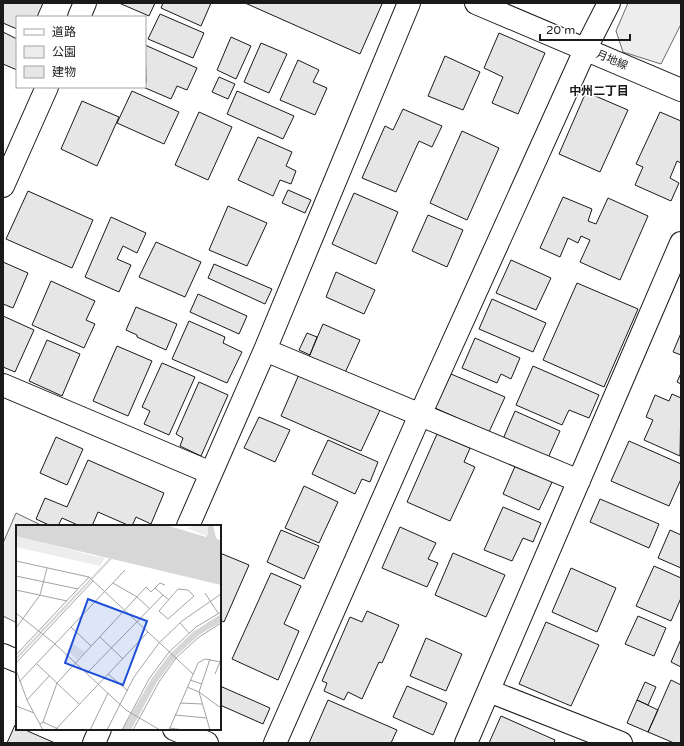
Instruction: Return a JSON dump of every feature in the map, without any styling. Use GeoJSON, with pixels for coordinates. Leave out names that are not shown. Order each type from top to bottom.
{"type":"FeatureCollection","features":[{"type":"Feature","properties":{"kind":"street"},"geometry":{"type":"LineString","coordinates":[[79,16],[85,3]]}},
{"type":"Feature","properties":{"kind":"street"},"geometry":{"type":"LineString","coordinates":[[188,525],[265,350],[409,3]]}},
{"type":"Feature","properties":{"kind":"street","name":"月地線"},"geometry":{"type":"LineString","coordinates":[[476,3],[586,48],[681,90]]}},
{"type":"Feature","properties":{"kind":"street"},"geometry":{"type":"LineString","coordinates":[[274,743],[586,48],[609,3]]}},
{"type":"Feature","properties":{"kind":"street"},"geometry":{"type":"LineString","coordinates":[[3,186],[47,88]]}},
{"type":"Feature","properties":{"kind":"street"},"geometry":{"type":"LineString","coordinates":[[466,743],[681,243]]}},
{"type":"Feature","properties":{"kind":"street"},"geometry":{"type":"LineString","coordinates":[[265,350],[579,481]]}},
{"type":"Feature","properties":{"kind":"street"},"geometry":{"type":"LineString","coordinates":[[3,385],[211,473]]}},
{"type":"Feature","properties":{"kind":"street"},"geometry":{"type":"LineString","coordinates":[[3,655],[16,661]]}},
{"type":"Feature","properties":{"kind":"street"},"geometry":{"type":"LineString","coordinates":[[489,691],[621,743]]}},
{"type":"Feature","properties":{"kind":"street"},"geometry":{"type":"LineString","coordinates":[[94,743],[100,730]]}},
{"type":"Feature","properties":{"kind":"street"},"geometry":{"type":"LineString","coordinates":[[176,730],[207,743]]}},
{"type":"Feature","properties":{"kind":"green space"},"geometry":{"type":"Polygon","coordinates":[[[628,3],[681,3],[681,24],[661,64],[623,52],[616,31],[628,3]]]}},
{"type":"Feature","properties":{"kind":"green space"},"geometry":{"type":"Polygon","coordinates":[[[16,513],[41,525],[16,525],[16,622],[3,616],[3,543],[16,513]]]}},
{"type":"Feature","properties":{"kind":"building"},"geometry":{"type":"Polygon","coordinates":[[[3,3],[43,3],[37,16],[16,16],[16,29],[3,23],[3,3]]]}},
{"type":"Feature","properties":{"kind":"building"},"geometry":{"type":"Polygon","coordinates":[[[119,3],[155,3],[149,16],[119,3]]]}},
{"type":"Feature","properties":{"kind":"building"},"geometry":{"type":"Polygon","coordinates":[[[163,3],[211,3],[201,26],[161,8],[163,3]]]}},
{"type":"Feature","properties":{"kind":"building"},"geometry":{"type":"Polygon","coordinates":[[[245,3],[380,3],[382,4],[360,54],[245,3]]]}},
{"type":"Feature","properties":{"kind":"building"},"geometry":{"type":"Polygon","coordinates":[[[160,14],[204,33],[193,58],[148,39],[160,14]]]}},
{"type":"Feature","properties":{"kind":"building"},"geometry":{"type":"Polygon","coordinates":[[[3,32],[16,38],[16,70],[3,64],[3,32]]]}},
{"type":"Feature","properties":{"kind":"building"},"geometry":{"type":"Polygon","coordinates":[[[499,33],[545,53],[518,114],[492,103],[503,77],[484,68],[499,33]]]}},
{"type":"Feature","properties":{"kind":"building"},"geometry":{"type":"Polygon","coordinates":[[[231,37],[251,46],[236,79],[217,70],[231,37]]]}},
{"type":"Feature","properties":{"kind":"building"},"geometry":{"type":"Polygon","coordinates":[[[261,43],[287,54],[269,93],[244,82],[261,43]]]}},
{"type":"Feature","properties":{"kind":"building"},"geometry":{"type":"Polygon","coordinates":[[[146,45],[197,68],[187,90],[177,86],[171,99],[145,88],[146,45]]]}},
{"type":"Feature","properties":{"kind":"building"},"geometry":{"type":"Polygon","coordinates":[[[445,56],[480,72],[463,110],[428,96],[445,56]]]}},
{"type":"Feature","properties":{"kind":"building"},"geometry":{"type":"Polygon","coordinates":[[[298,60],[319,70],[313,82],[327,88],[315,115],[280,100],[298,60]]]}},
{"type":"Feature","properties":{"kind":"building"},"geometry":{"type":"Polygon","coordinates":[[[219,77],[235,84],[228,99],[212,92],[219,77]]]}},
{"type":"Feature","properties":{"kind":"building"},"geometry":{"type":"Polygon","coordinates":[[[132,91],[179,112],[164,144],[117,123],[132,91]]]}},
{"type":"Feature","properties":{"kind":"building"},"geometry":{"type":"Polygon","coordinates":[[[237,91],[294,116],[283,139],[227,114],[237,91]]]}},
{"type":"Feature","properties":{"kind":"building"},"geometry":{"type":"Polygon","coordinates":[[[586,92],[628,110],[600,172],[559,154],[586,92]]]}},
{"type":"Feature","properties":{"kind":"building"},"geometry":{"type":"Polygon","coordinates":[[[82,101],[119,117],[97,166],[61,149],[82,101]]]}},
{"type":"Feature","properties":{"kind":"building"},"geometry":{"type":"Polygon","coordinates":[[[403,109],[442,126],[432,147],[419,141],[396,192],[362,178],[385,126],[393,130],[403,109]]]}},
{"type":"Feature","properties":{"kind":"building"},"geometry":{"type":"Polygon","coordinates":[[[199,112],[232,127],[208,180],[175,165],[199,112]]]}},
{"type":"Feature","properties":{"kind":"building"},"geometry":{"type":"Polygon","coordinates":[[[660,112],[681,121],[681,163],[677,161],[670,178],[679,183],[671,201],[635,185],[643,167],[636,164],[660,112]]]}},
{"type":"Feature","properties":{"kind":"building"},"geometry":{"type":"Polygon","coordinates":[[[462,131],[499,148],[467,220],[430,203],[462,131]]]}},
{"type":"Feature","properties":{"kind":"building"},"geometry":{"type":"Polygon","coordinates":[[[258,137],[292,152],[286,166],[296,171],[291,184],[280,180],[273,196],[238,180],[258,137]]]}},
{"type":"Feature","properties":{"kind":"building"},"geometry":{"type":"Polygon","coordinates":[[[288,190],[311,200],[305,213],[282,203],[288,190]]]}},
{"type":"Feature","properties":{"kind":"building"},"geometry":{"type":"Polygon","coordinates":[[[28,191],[93,220],[72,268],[6,239],[28,191]]]}},
{"type":"Feature","properties":{"kind":"building"},"geometry":{"type":"Polygon","coordinates":[[[354,193],[398,212],[376,264],[332,244],[354,193]]]}},
{"type":"Feature","properties":{"kind":"building"},"geometry":{"type":"Polygon","coordinates":[[[563,197],[592,209],[588,221],[596,224],[608,198],[648,216],[620,280],[580,262],[590,240],[581,236],[578,243],[568,238],[560,257],[540,248],[563,197]]]}},
{"type":"Feature","properties":{"kind":"building"},"geometry":{"type":"Polygon","coordinates":[[[228,206],[267,223],[247,266],[209,250],[228,206]]]}},
{"type":"Feature","properties":{"kind":"building"},"geometry":{"type":"Polygon","coordinates":[[[428,215],[463,230],[447,267],[412,251],[428,215]]]}},
{"type":"Feature","properties":{"kind":"building"},"geometry":{"type":"Polygon","coordinates":[[[111,217],[146,233],[137,253],[123,246],[117,259],[131,265],[119,292],[85,277],[111,217]]]}},
{"type":"Feature","properties":{"kind":"building"},"geometry":{"type":"Polygon","coordinates":[[[156,242],[201,262],[185,297],[139,277],[156,242]]]}},
{"type":"Feature","properties":{"kind":"building"},"geometry":{"type":"Polygon","coordinates":[[[511,260],[551,278],[536,310],[496,293],[511,260]]]}},
{"type":"Feature","properties":{"kind":"building"},"geometry":{"type":"Polygon","coordinates":[[[3,262],[28,273],[13,308],[3,304],[3,262]]]}},
{"type":"Feature","properties":{"kind":"building"},"geometry":{"type":"Polygon","coordinates":[[[214,264],[272,289],[265,304],[208,278],[214,264]]]}},
{"type":"Feature","properties":{"kind":"building"},"geometry":{"type":"Polygon","coordinates":[[[336,272],[375,290],[364,314],[326,297],[336,272]]]}},
{"type":"Feature","properties":{"kind":"building"},"geometry":{"type":"Polygon","coordinates":[[[51,281],[95,301],[86,320],[95,324],[84,348],[32,325],[51,281]]]}},
{"type":"Feature","properties":{"kind":"building"},"geometry":{"type":"Polygon","coordinates":[[[577,283],[638,309],[604,387],[543,360],[577,283]]]}},
{"type":"Feature","properties":{"kind":"building"},"geometry":{"type":"Polygon","coordinates":[[[198,294],[247,316],[239,334],[190,312],[198,294]]]}},
{"type":"Feature","properties":{"kind":"building"},"geometry":{"type":"Polygon","coordinates":[[[492,299],[546,323],[533,352],[479,329],[492,299]]]}},
{"type":"Feature","properties":{"kind":"building"},"geometry":{"type":"Polygon","coordinates":[[[136,307],[177,324],[166,350],[137,337],[137,335],[126,330],[136,307]]]}},
{"type":"Feature","properties":{"kind":"building"},"geometry":{"type":"Polygon","coordinates":[[[3,316],[34,330],[15,372],[3,367],[3,316]]]}},
{"type":"Feature","properties":{"kind":"building"},"geometry":{"type":"Polygon","coordinates":[[[189,321],[225,337],[223,343],[242,352],[227,383],[172,359],[189,321]]]}},
{"type":"Feature","properties":{"kind":"building"},"geometry":{"type":"Polygon","coordinates":[[[323,324],[360,340],[344,375],[308,359],[323,324]]]}},
{"type":"Feature","properties":{"kind":"building"},"geometry":{"type":"Polygon","coordinates":[[[307,333],[317,337],[310,355],[299,350],[307,333]]]}},
{"type":"Feature","properties":{"kind":"building"},"geometry":{"type":"Polygon","coordinates":[[[681,333],[681,355],[673,352],[681,333]]]}},
{"type":"Feature","properties":{"kind":"building"},"geometry":{"type":"Polygon","coordinates":[[[475,338],[520,358],[511,379],[501,374],[497,383],[462,368],[475,338]]]}},
{"type":"Feature","properties":{"kind":"building"},"geometry":{"type":"Polygon","coordinates":[[[47,340],[80,354],[62,396],[29,381],[47,340]]]}},
{"type":"Feature","properties":{"kind":"building"},"geometry":{"type":"Polygon","coordinates":[[[117,346],[152,361],[128,416],[93,401],[117,346]]]}},
{"type":"Feature","properties":{"kind":"building"},"geometry":{"type":"Polygon","coordinates":[[[162,363],[195,377],[169,435],[144,424],[150,411],[142,407],[162,363]]]}},
{"type":"Feature","properties":{"kind":"building"},"geometry":{"type":"Polygon","coordinates":[[[533,366],[599,395],[589,418],[569,410],[562,425],[516,405],[533,366]]]}},
{"type":"Feature","properties":{"kind":"building"},"geometry":{"type":"Polygon","coordinates":[[[300,372],[381,408],[361,451],[281,416],[300,372]]]}},
{"type":"Feature","properties":{"kind":"building"},"geometry":{"type":"Polygon","coordinates":[[[681,373],[681,384],[677,382],[681,373]]]}},
{"type":"Feature","properties":{"kind":"building"},"geometry":{"type":"Polygon","coordinates":[[[451,374],[505,397],[489,432],[435,408],[451,374]]]}},
{"type":"Feature","properties":{"kind":"building"},"geometry":{"type":"Polygon","coordinates":[[[199,382],[228,395],[201,456],[180,446],[183,438],[176,434],[199,382]]]}},
{"type":"Feature","properties":{"kind":"building"},"geometry":{"type":"Polygon","coordinates":[[[672,394],[681,398],[680,456],[644,440],[653,420],[646,417],[655,395],[669,401],[672,394]]]}},
{"type":"Feature","properties":{"kind":"building"},"geometry":{"type":"Polygon","coordinates":[[[515,411],[560,431],[548,458],[503,439],[515,411]]]}},
{"type":"Feature","properties":{"kind":"building"},"geometry":{"type":"Polygon","coordinates":[[[259,417],[290,430],[275,462],[244,448],[259,417]]]}},
{"type":"Feature","properties":{"kind":"building"},"geometry":{"type":"Polygon","coordinates":[[[437,434],[470,448],[464,462],[475,467],[450,521],[407,502],[437,434]]]}},
{"type":"Feature","properties":{"kind":"building"},"geometry":{"type":"Polygon","coordinates":[[[56,437],[83,449],[67,485],[40,473],[56,437]]]}},
{"type":"Feature","properties":{"kind":"building"},"geometry":{"type":"Polygon","coordinates":[[[328,440],[378,462],[370,482],[362,479],[355,494],[312,474],[328,440]]]}},
{"type":"Feature","properties":{"kind":"building"},"geometry":{"type":"Polygon","coordinates":[[[629,441],[681,464],[681,479],[669,506],[611,481],[629,441]]]}},
{"type":"Feature","properties":{"kind":"building"},"geometry":{"type":"Polygon","coordinates":[[[88,460],[164,493],[151,524],[136,517],[132,525],[128,525],[98,512],[92,525],[78,525],[62,518],[58,525],[49,525],[36,519],[45,498],[67,507],[88,460]]]}},
{"type":"Feature","properties":{"kind":"building"},"geometry":{"type":"Polygon","coordinates":[[[516,464],[553,480],[539,510],[503,494],[516,464]]]}},
{"type":"Feature","properties":{"kind":"building"},"geometry":{"type":"Polygon","coordinates":[[[304,486],[338,502],[319,543],[285,528],[304,486]]]}},
{"type":"Feature","properties":{"kind":"building"},"geometry":{"type":"Polygon","coordinates":[[[600,499],[659,524],[649,548],[590,522],[600,499]]]}},
{"type":"Feature","properties":{"kind":"building"},"geometry":{"type":"Polygon","coordinates":[[[503,507],[541,523],[533,542],[523,538],[512,561],[484,550],[503,507]]]}},
{"type":"Feature","properties":{"kind":"building"},"geometry":{"type":"Polygon","coordinates":[[[400,527],[436,543],[428,559],[438,563],[427,587],[382,568],[400,527]]]}},
{"type":"Feature","properties":{"kind":"building"},"geometry":{"type":"Polygon","coordinates":[[[281,530],[319,546],[304,579],[267,562],[281,530]]]}},
{"type":"Feature","properties":{"kind":"building"},"geometry":{"type":"Polygon","coordinates":[[[670,530],[681,535],[681,568],[658,558],[670,530]]]}},
{"type":"Feature","properties":{"kind":"building"},"geometry":{"type":"Polygon","coordinates":[[[221,553],[249,565],[224,622],[221,620],[221,553]]]}},
{"type":"Feature","properties":{"kind":"building"},"geometry":{"type":"Polygon","coordinates":[[[453,553],[505,575],[486,617],[435,595],[453,553]]]}},
{"type":"Feature","properties":{"kind":"building"},"geometry":{"type":"Polygon","coordinates":[[[654,566],[681,578],[681,598],[671,621],[636,606],[654,566]]]}},
{"type":"Feature","properties":{"kind":"building"},"geometry":{"type":"Polygon","coordinates":[[[571,568],[616,588],[597,632],[552,612],[571,568]]]}},
{"type":"Feature","properties":{"kind":"building"},"geometry":{"type":"Polygon","coordinates":[[[271,573],[301,586],[284,624],[299,631],[278,680],[232,659],[271,573]]]}},
{"type":"Feature","properties":{"kind":"building"},"geometry":{"type":"Polygon","coordinates":[[[367,611],[399,625],[382,663],[379,662],[362,699],[348,692],[344,700],[324,691],[327,683],[322,681],[350,617],[362,622],[367,611]]]}},
{"type":"Feature","properties":{"kind":"building"},"geometry":{"type":"Polygon","coordinates":[[[638,616],[666,628],[654,656],[625,644],[638,616]]]}},
{"type":"Feature","properties":{"kind":"building"},"geometry":{"type":"Polygon","coordinates":[[[546,622],[599,645],[571,706],[519,684],[546,622]]]}},
{"type":"Feature","properties":{"kind":"building"},"geometry":{"type":"Polygon","coordinates":[[[426,638],[462,654],[446,691],[410,676],[426,638]]]}},
{"type":"Feature","properties":{"kind":"building"},"geometry":{"type":"Polygon","coordinates":[[[681,639],[681,667],[671,662],[681,639]]]}},
{"type":"Feature","properties":{"kind":"building"},"geometry":{"type":"Polygon","coordinates":[[[671,680],[681,685],[681,743],[674,743],[648,732],[671,680]]]}},
{"type":"Feature","properties":{"kind":"building"},"geometry":{"type":"Polygon","coordinates":[[[645,682],[656,687],[648,705],[637,700],[645,682]]]}},
{"type":"Feature","properties":{"kind":"building"},"geometry":{"type":"Polygon","coordinates":[[[221,686],[270,708],[263,724],[221,705],[221,686]]]}},
{"type":"Feature","properties":{"kind":"building"},"geometry":{"type":"Polygon","coordinates":[[[407,686],[447,703],[433,735],[393,717],[407,686]]]}},
{"type":"Feature","properties":{"kind":"building"},"geometry":{"type":"Polygon","coordinates":[[[328,700],[397,730],[391,743],[309,743],[328,700]]]}},
{"type":"Feature","properties":{"kind":"building"},"geometry":{"type":"Polygon","coordinates":[[[637,700],[658,710],[648,732],[627,723],[637,700]]]}},
{"type":"Feature","properties":{"kind":"building"},"geometry":{"type":"Polygon","coordinates":[[[501,716],[555,740],[554,743],[489,743],[501,716]]]}},
{"type":"Feature","properties":{"kind":"building"},"geometry":{"type":"Polygon","coordinates":[[[15,725],[16,730],[25,730],[55,743],[7,743],[15,725]]]}},
{"type":"Feature","properties":{"kind":"district","name":"中州二丁目"},"geometry":{"type":"Point","coordinates":[599,91]}}]}
